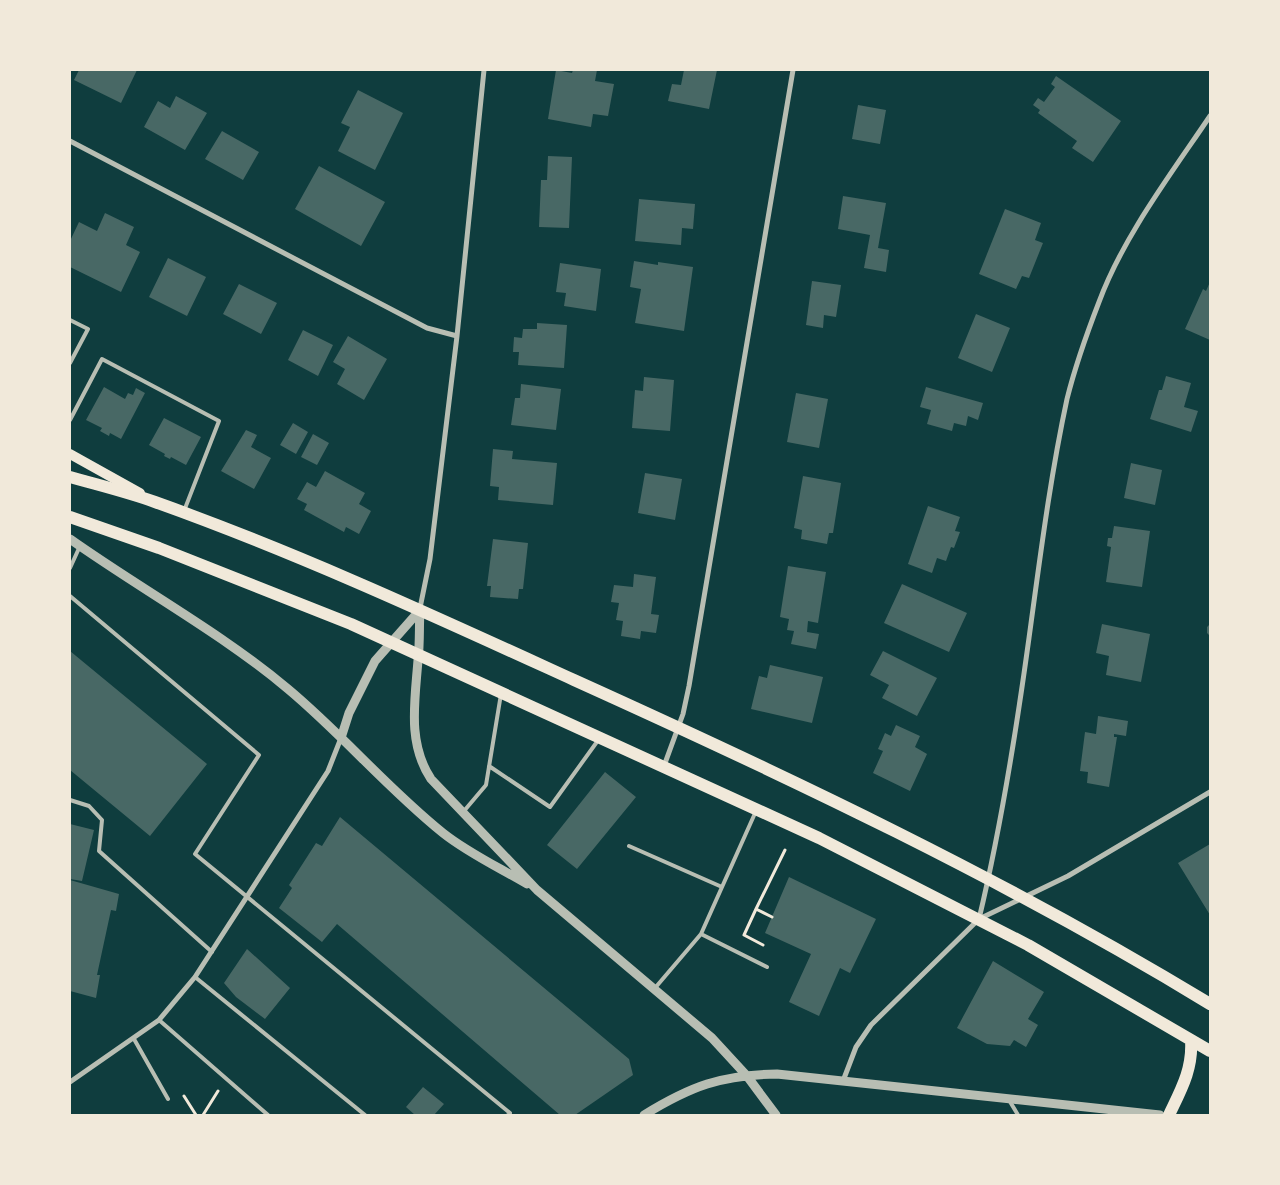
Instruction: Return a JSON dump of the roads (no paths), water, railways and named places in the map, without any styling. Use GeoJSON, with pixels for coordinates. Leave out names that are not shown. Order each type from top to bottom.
{"type":"FeatureCollection","features":[{"type":"Feature","properties":{"kind":"main road"},"geometry":{"type":"LineString","coordinates":[[70,454],[154,501]]}},
{"type":"Feature","properties":{"kind":"main road"},"geometry":{"type":"LineString","coordinates":[[70,477],[154,501],[420,610],[679,727],[863,814],[989,877],[1210,1004]]}},
{"type":"Feature","properties":{"kind":"main road"},"geometry":{"type":"LineString","coordinates":[[70,517],[211,568],[391,642],[757,809],[879,867],[978,919],[1210,1051]]}},
{"type":"Feature","properties":{"kind":"main road"},"geometry":{"type":"LineString","coordinates":[[1169,1115],[1188,1076],[1192,1059],[1192,1040]]}},
{"type":"Feature","properties":{"kind":"street"},"geometry":{"type":"LineString","coordinates":[[484,70],[457,336],[430,559],[420,610],[419,654],[414,712],[419,754],[424,768],[431,779],[538,890],[707,1033],[747,1076],[776,1115]]}},
{"type":"Feature","properties":{"kind":"street"},"geometry":{"type":"LineString","coordinates":[[664,766],[679,727],[690,686],[793,70]]}},
{"type":"Feature","properties":{"kind":"street"},"geometry":{"type":"LineString","coordinates":[[978,919],[998,839],[1028,649],[1049,491],[1068,397],[1100,300],[1128,244],[1172,172],[1210,116]]}},
{"type":"Feature","properties":{"kind":"street"},"geometry":{"type":"LineString","coordinates":[[70,140],[428,328],[457,336]]}},
{"type":"Feature","properties":{"kind":"street"},"geometry":{"type":"LineString","coordinates":[[70,539],[188,615],[251,659],[288,689],[407,802],[445,835],[538,890]]}},
{"type":"Feature","properties":{"kind":"street"},"geometry":{"type":"LineString","coordinates":[[70,1082],[160,1020],[195,977],[328,771],[349,713],[375,661],[420,610]]}},
{"type":"Feature","properties":{"kind":"street"},"geometry":{"type":"LineString","coordinates":[[842,1082],[856,1047],[871,1025],[978,919],[1068,876],[1210,792]]}},
{"type":"Feature","properties":{"kind":"street"},"geometry":{"type":"LineString","coordinates":[[644,1115],[692,1088],[719,1080],[777,1074],[1160,1115]]}},
{"type":"Feature","properties":{"kind":"lane"},"geometry":{"type":"LineString","coordinates":[[70,320],[88,329],[70,362]]}},
{"type":"Feature","properties":{"kind":"lane"},"geometry":{"type":"LineString","coordinates":[[70,420],[102,359],[219,421],[183,513]]}},
{"type":"Feature","properties":{"kind":"lane"},"geometry":{"type":"LineString","coordinates":[[70,568],[80,546]]}},
{"type":"Feature","properties":{"kind":"lane"},"geometry":{"type":"LineString","coordinates":[[70,596],[259,755],[194,854],[510,1114]]}},
{"type":"Feature","properties":{"kind":"lane"},"geometry":{"type":"LineString","coordinates":[[464,812],[486,785],[501,692]]}},
{"type":"Feature","properties":{"kind":"lane"},"geometry":{"type":"LineString","coordinates":[[489,766],[550,808],[600,737]]}},
{"type":"Feature","properties":{"kind":"lane"},"geometry":{"type":"LineString","coordinates":[[70,800],[89,806],[102,820],[99,851],[212,952]]}},
{"type":"Feature","properties":{"kind":"lane"},"geometry":{"type":"LineString","coordinates":[[655,988],[701,934],[757,809]]}},
{"type":"Feature","properties":{"kind":"lane"},"geometry":{"type":"LineString","coordinates":[[629,846],[722,887]]}},
{"type":"Feature","properties":{"kind":"lane"},"geometry":{"type":"LineString","coordinates":[[701,934],[767,967]]}},
{"type":"Feature","properties":{"kind":"lane"},"geometry":{"type":"LineString","coordinates":[[195,977],[365,1115]]}},
{"type":"Feature","properties":{"kind":"lane"},"geometry":{"type":"LineString","coordinates":[[160,1020],[268,1115]]}},
{"type":"Feature","properties":{"kind":"lane"},"geometry":{"type":"LineString","coordinates":[[134,1039],[168,1099]]}},
{"type":"Feature","properties":{"kind":"lane"},"geometry":{"type":"LineString","coordinates":[[1009,1100],[1018,1115]]}}]}
